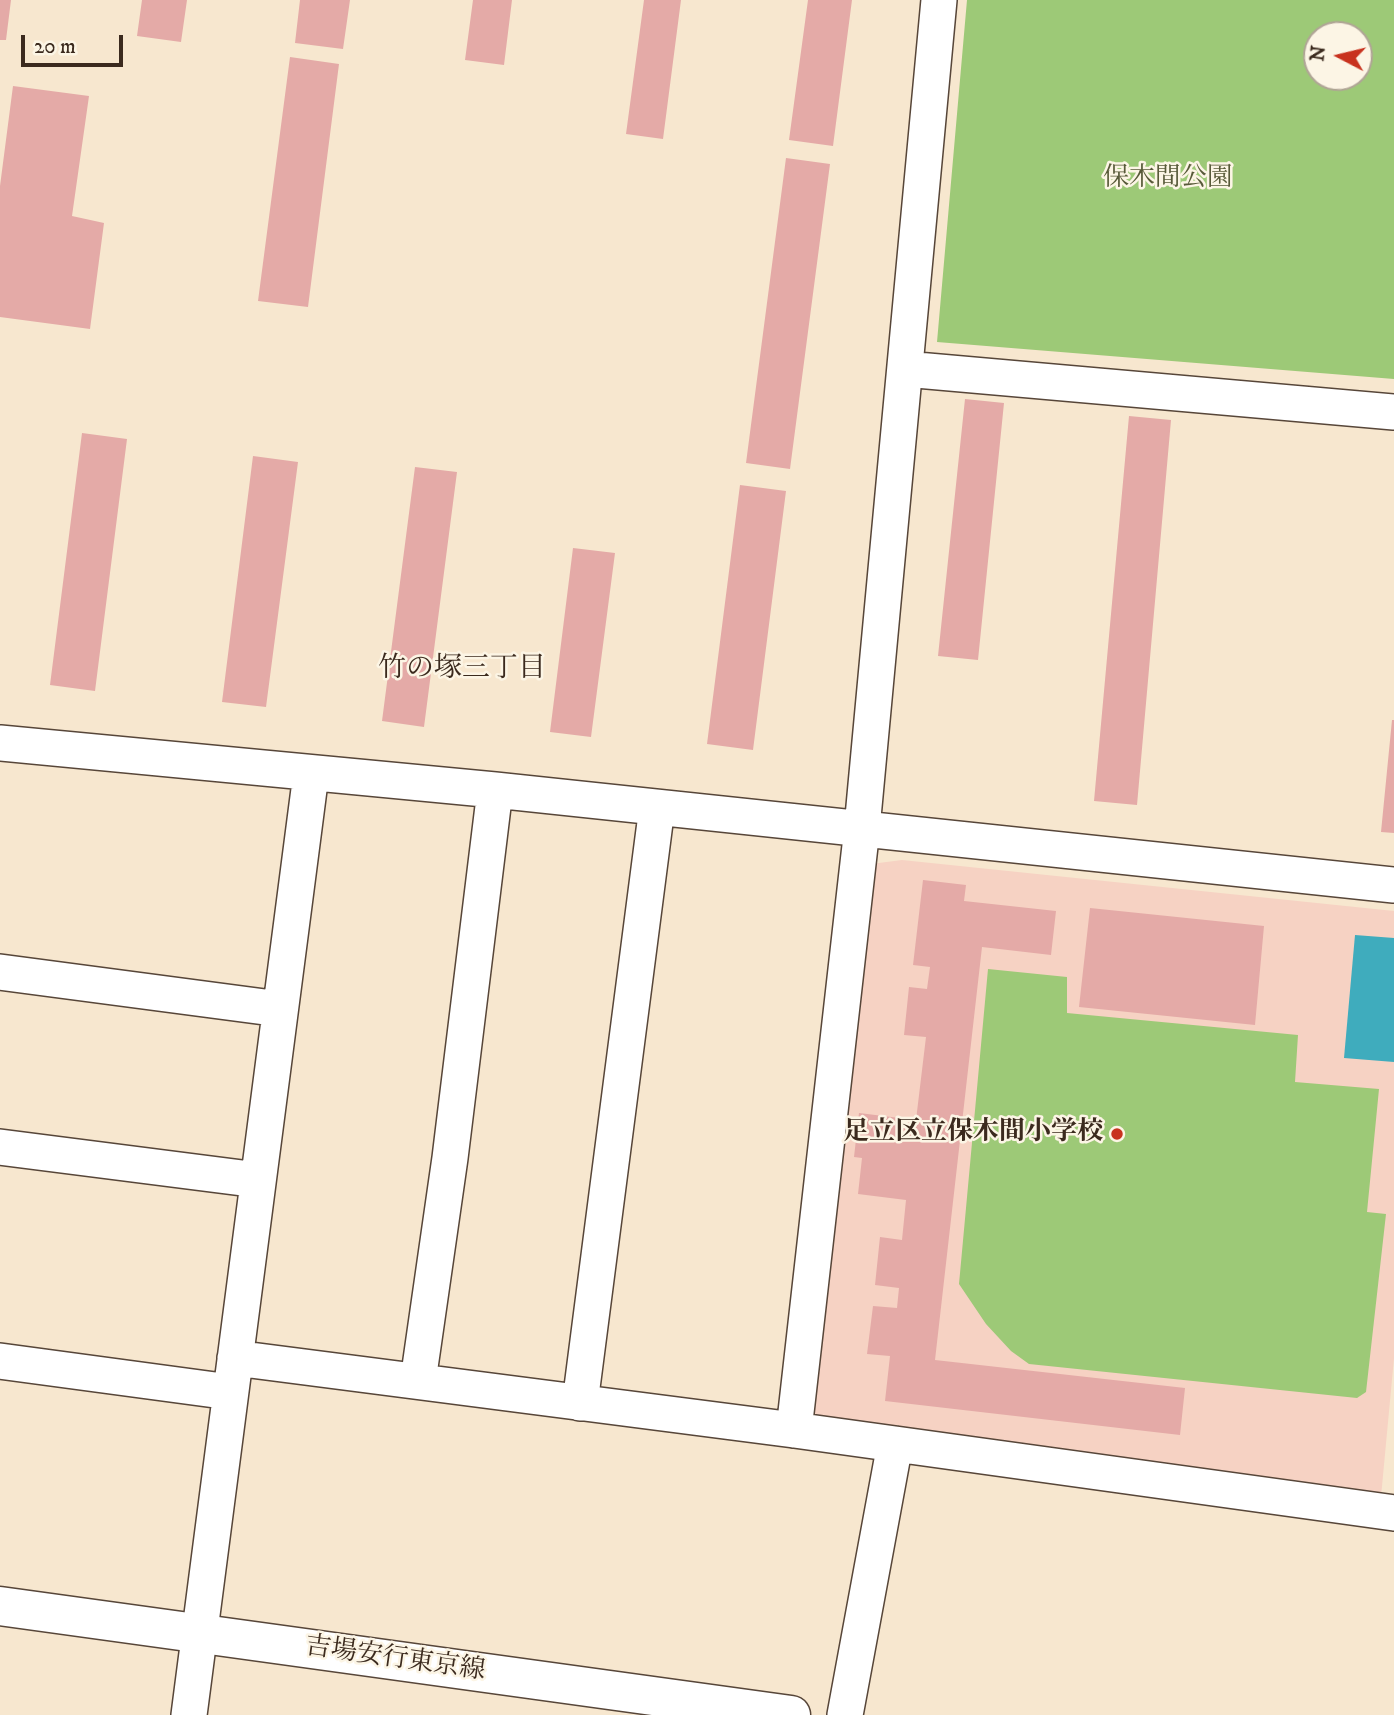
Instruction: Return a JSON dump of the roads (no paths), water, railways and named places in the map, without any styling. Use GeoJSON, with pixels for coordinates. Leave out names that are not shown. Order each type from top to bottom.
{"type":"FeatureCollection","features":[{"type":"Feature","properties":{"kind":"main road","name":"吉場安行東京線"},"geometry":{"type":"LineString","coordinates":[[0,1606],[791,1715]]}},
{"type":"Feature","properties":{"kind":"street"},"geometry":{"type":"LineString","coordinates":[[794,1430],[862,828],[939,0]]}},
{"type":"Feature","properties":{"kind":"street"},"geometry":{"type":"LineString","coordinates":[[905,369],[1394,412]]}},
{"type":"Feature","properties":{"kind":"street"},"geometry":{"type":"LineString","coordinates":[[0,743],[495,790],[1394,885]]}},
{"type":"Feature","properties":{"kind":"street"},"geometry":{"type":"LineString","coordinates":[[189,1715],[311,774]]}},
{"type":"Feature","properties":{"kind":"street"},"geometry":{"type":"LineString","coordinates":[[418,1381],[450,1158],[495,790]]}},
{"type":"Feature","properties":{"kind":"street"},"geometry":{"type":"LineString","coordinates":[[580,1403],[657,807]]}},
{"type":"Feature","properties":{"kind":"street"},"geometry":{"type":"LineString","coordinates":[[0,972],[280,1009]]}},
{"type":"Feature","properties":{"kind":"street"},"geometry":{"type":"LineString","coordinates":[[0,1147],[258,1180]]}},
{"type":"Feature","properties":{"kind":"street"},"geometry":{"type":"LineString","coordinates":[[0,1361],[233,1375],[418,1381],[1394,1513]]}},
{"type":"Feature","properties":{"kind":"street"},"geometry":{"type":"LineString","coordinates":[[845,1715],[895,1444]]}},
{"type":"Feature","properties":{"kind":"water"},"geometry":{"type":"Polygon","coordinates":[[[1355,935],[1394,938],[1394,1062],[1344,1058],[1355,935]]]}},
{"type":"Feature","properties":{"kind":"place","name":"足立区立保木間小学校"},"geometry":{"type":"Point","coordinates":[1117,1134]}},
{"type":"Feature","properties":{"kind":"district","name":"竹の塚三丁目"},"geometry":{"type":"Point","coordinates":[462,670]}},
{"type":"Feature","properties":{"kind":"park label","name":"保木間公園"},"geometry":{"type":"Point","coordinates":[1168,180]}}]}
